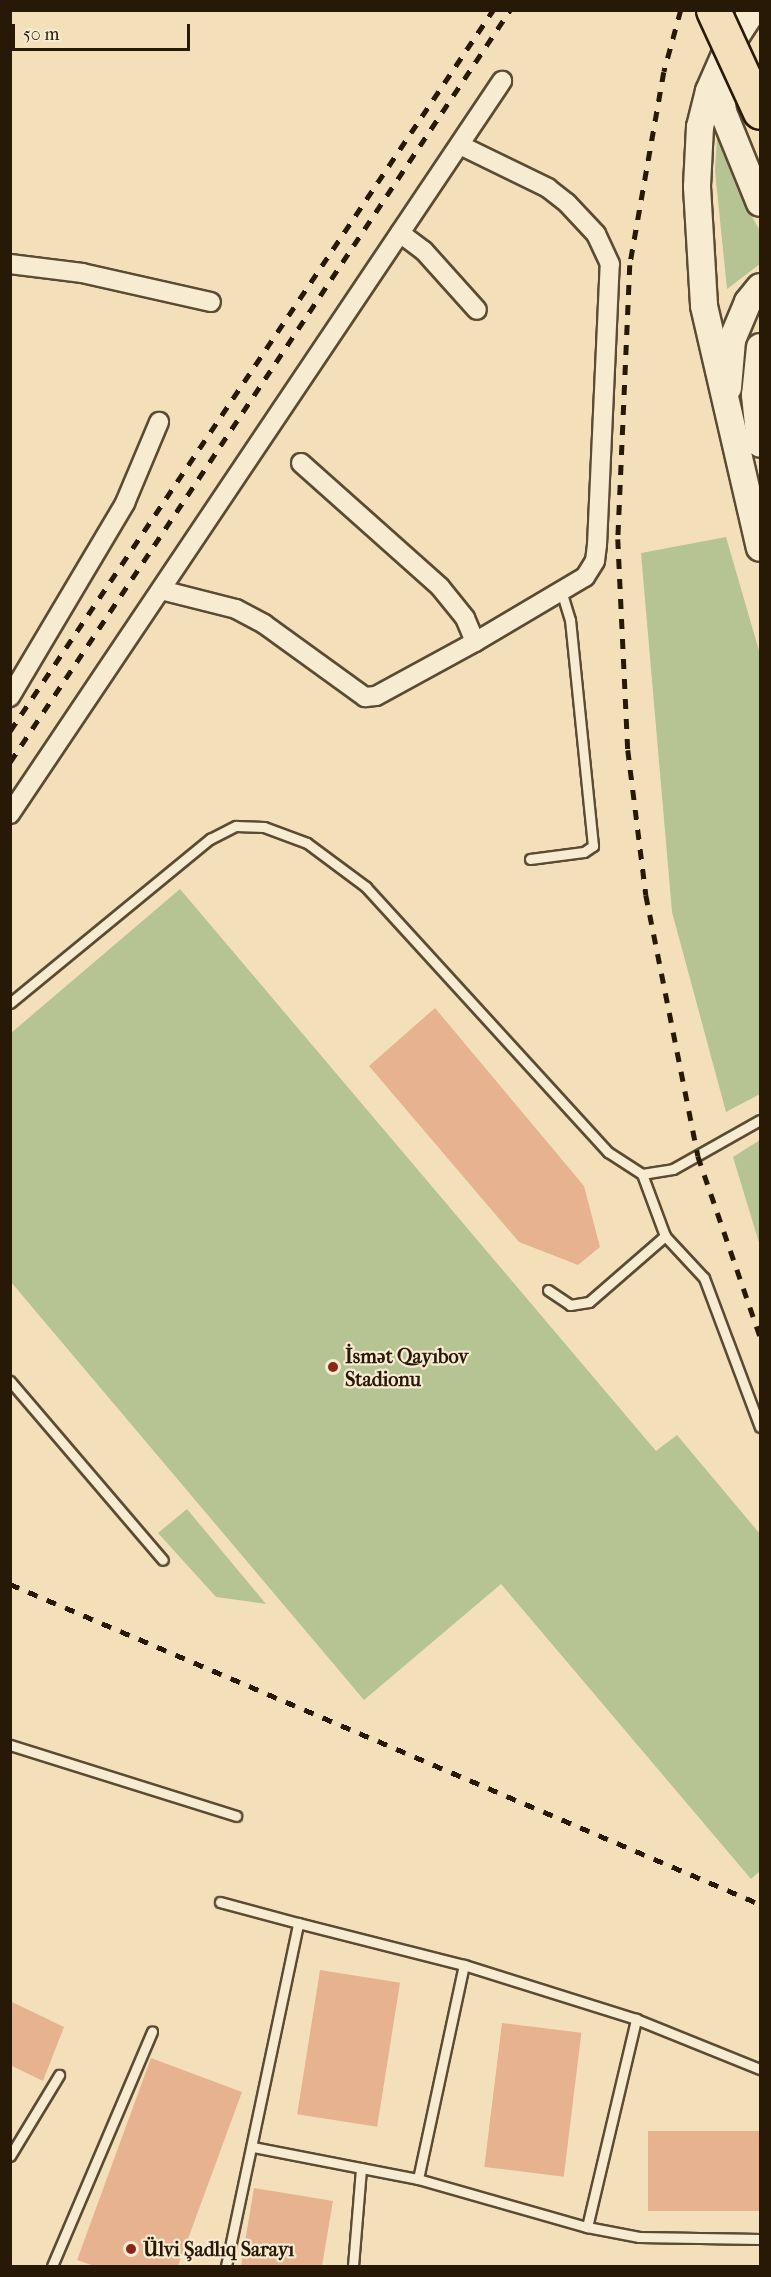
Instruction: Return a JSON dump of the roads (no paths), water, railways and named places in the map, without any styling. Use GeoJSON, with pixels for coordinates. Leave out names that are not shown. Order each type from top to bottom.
{"type":"FeatureCollection","features":[{"type":"Feature","properties":{"kind":"highway"},"geometry":{"type":"LineString","coordinates":[[713,10],[760,112]]}},
{"type":"Feature","properties":{"kind":"main road"},"geometry":{"type":"LineString","coordinates":[[753,10],[719,65],[703,114],[697,187],[704,306],[726,415],[760,548]]}},
{"type":"Feature","properties":{"kind":"main road"},"geometry":{"type":"LineString","coordinates":[[719,65],[723,112],[760,203]]}},
{"type":"Feature","properties":{"kind":"main road"},"geometry":{"type":"LineString","coordinates":[[726,415],[732,340],[748,302],[760,288]]}},
{"type":"Feature","properties":{"kind":"main road"},"geometry":{"type":"LineString","coordinates":[[760,347],[755,395],[760,444]]}},
{"type":"Feature","properties":{"kind":"street"},"geometry":{"type":"LineString","coordinates":[[10,814],[400,233],[462,146],[502,81]]}},
{"type":"Feature","properties":{"kind":"street"},"geometry":{"type":"LineString","coordinates":[[161,590],[236,609],[255,619],[365,697],[376,696],[476,642],[562,594],[585,577],[595,561],[609,264],[596,234],[561,198],[462,146]]}},
{"type":"Feature","properties":{"kind":"street"},"geometry":{"type":"LineString","coordinates":[[400,233],[424,251],[477,310]]}},
{"type":"Feature","properties":{"kind":"street"},"geometry":{"type":"LineString","coordinates":[[10,264],[82,273],[211,302]]}},
{"type":"Feature","properties":{"kind":"street"},"geometry":{"type":"LineString","coordinates":[[10,697],[124,503],[159,422]]}},
{"type":"Feature","properties":{"kind":"street"},"geometry":{"type":"LineString","coordinates":[[301,463],[440,587],[465,618],[476,642]]}},
{"type":"Feature","properties":{"kind":"lane"},"geometry":{"type":"LineString","coordinates":[[530,859],[584,852],[593,846],[570,620],[562,594]]}},
{"type":"Feature","properties":{"kind":"lane"},"geometry":{"type":"LineString","coordinates":[[10,1003],[210,838],[236,826],[264,827],[307,843],[353,875],[608,1152],[642,1174],[665,1236],[704,1278],[760,1427]]}},
{"type":"Feature","properties":{"kind":"lane"},"geometry":{"type":"LineString","coordinates":[[642,1174],[674,1169],[760,1120]]}},
{"type":"Feature","properties":{"kind":"lane"},"geometry":{"type":"LineString","coordinates":[[548,1290],[570,1305],[589,1302],[665,1236]]}},
{"type":"Feature","properties":{"kind":"lane"},"geometry":{"type":"LineString","coordinates":[[10,1381],[163,1560]]}},
{"type":"Feature","properties":{"kind":"lane"},"geometry":{"type":"LineString","coordinates":[[10,1745],[236,1816]]}},
{"type":"Feature","properties":{"kind":"lane"},"geometry":{"type":"LineString","coordinates":[[220,1902],[464,1965],[636,2019],[760,2069]]}},
{"type":"Feature","properties":{"kind":"lane"},"geometry":{"type":"LineString","coordinates":[[226,2266],[253,2147],[298,1923]]}},
{"type":"Feature","properties":{"kind":"lane"},"geometry":{"type":"LineString","coordinates":[[418,2179],[464,1965]]}},
{"type":"Feature","properties":{"kind":"lane"},"geometry":{"type":"LineString","coordinates":[[587,2227],[636,2019]]}},
{"type":"Feature","properties":{"kind":"lane"},"geometry":{"type":"LineString","coordinates":[[52,2266],[152,2031]]}},
{"type":"Feature","properties":{"kind":"lane"},"geometry":{"type":"LineString","coordinates":[[10,2156],[59,2075]]}},
{"type":"Feature","properties":{"kind":"lane"},"geometry":{"type":"LineString","coordinates":[[253,2147],[418,2179],[587,2227],[639,2237],[760,2239]]}},
{"type":"Feature","properties":{"kind":"lane"},"geometry":{"type":"LineString","coordinates":[[353,2266],[361,2168]]}},
{"type":"Feature","properties":{"kind":"railway"},"geometry":{"type":"LineString","coordinates":[[10,731],[493,10]]}},
{"type":"Feature","properties":{"kind":"railway"},"geometry":{"type":"LineString","coordinates":[[10,762],[510,10]]}},
{"type":"Feature","properties":{"kind":"railway"},"geometry":{"type":"LineString","coordinates":[[681,10],[664,72],[630,265],[618,539],[628,750],[646,895],[698,1156],[760,1336]]}},
{"type":"Feature","properties":{"kind":"railway"},"geometry":{"type":"LineString","coordinates":[[10,1584],[760,1904]]}},
{"type":"Feature","properties":{"kind":"place","name":"İsmət Qayıbov Stadionu"},"geometry":{"type":"Point","coordinates":[333,1367]}},
{"type":"Feature","properties":{"kind":"place","name":"Ülvi Şadlıq Sarayı"},"geometry":{"type":"Point","coordinates":[131,2249]}}]}
